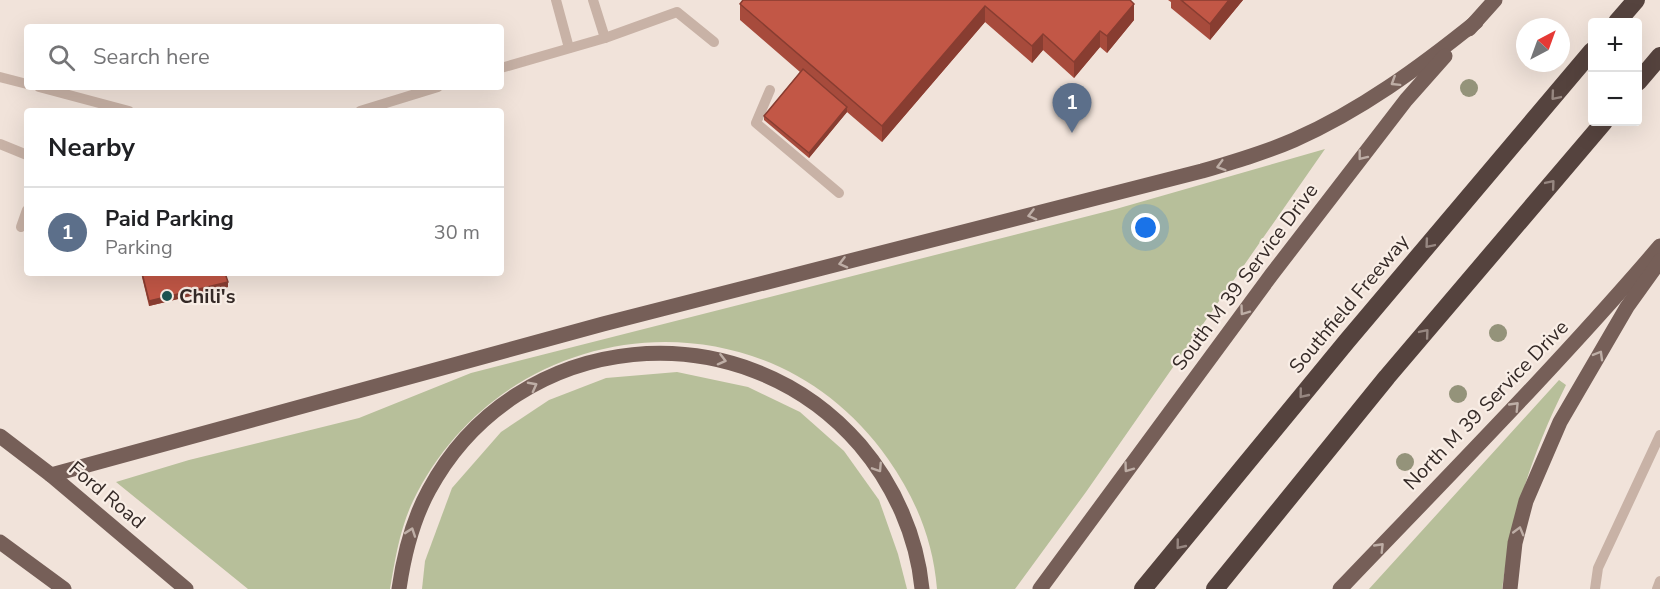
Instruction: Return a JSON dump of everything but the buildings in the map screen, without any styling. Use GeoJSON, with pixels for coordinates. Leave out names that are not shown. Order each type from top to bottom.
{"type":"FeatureCollection","features":[{"type":"Feature","properties":{"kind":"highway"},"geometry":{"type":"LineString","coordinates":[[1620,18],[1636,0]]}},
{"type":"Feature","properties":{"kind":"highway"},"geometry":{"type":"LineString","coordinates":[[1642,77],[1660,56]]}},
{"type":"Feature","properties":{"kind":"highway","name":"Southfield Freeway"},"geometry":{"type":"LineString","coordinates":[[1143,589],[1347,341],[1588,57]]}},
{"type":"Feature","properties":{"kind":"highway"},"geometry":{"type":"LineString","coordinates":[[1215,589],[1387,377],[1601,126]]}},
{"type":"Feature","properties":{"kind":"main road","name":"South M 39 Service Drive"},"geometry":{"type":"LineString","coordinates":[[1040,589],[1272,274],[1406,100],[1495,0]]}},
{"type":"Feature","properties":{"kind":"main road"},"geometry":{"type":"LineString","coordinates":[[51,475],[603,324],[1250,158],[1296,139],[1350,110],[1422,65],[1476,22]]}},
{"type":"Feature","properties":{"kind":"main road","name":"North M 39 Service Drive"},"geometry":{"type":"LineString","coordinates":[[1340,589],[1610,305],[1660,246]]}},
{"type":"Feature","properties":{"kind":"main road"},"geometry":{"type":"LineString","coordinates":[[1510,589],[1515,543],[1526,501],[1560,422],[1627,307],[1660,261]]}},
{"type":"Feature","properties":{"kind":"main road"},"geometry":{"type":"LineString","coordinates":[[399,589],[409,537],[429,489],[465,439],[483,421],[525,390],[573,367],[606,358],[658,352],[711,357],[736,363],[774,378],[812,400],[845,428],[874,462],[893,491],[910,532],[921,574],[922,589]]}},
{"type":"Feature","properties":{"kind":"main road","name":"Ford Road"},"geometry":{"type":"LineString","coordinates":[[0,435],[186,589]]}},
{"type":"Feature","properties":{"kind":"main road"},"geometry":{"type":"LineString","coordinates":[[0,542],[64,589]]}},
{"type":"Feature","properties":{"kind":"lane"},"geometry":{"type":"LineString","coordinates":[[556,0],[570,48]]}},
{"type":"Feature","properties":{"kind":"lane"},"geometry":{"type":"LineString","coordinates":[[593,0],[605,38]]}},
{"type":"Feature","properties":{"kind":"lane"},"geometry":{"type":"LineString","coordinates":[[504,67],[605,38],[677,12],[714,42]]}},
{"type":"Feature","properties":{"kind":"lane"},"geometry":{"type":"LineString","coordinates":[[0,77],[24,83]]}},
{"type":"Feature","properties":{"kind":"lane"},"geometry":{"type":"LineString","coordinates":[[50,90],[118,108]]}},
{"type":"Feature","properties":{"kind":"lane"},"geometry":{"type":"LineString","coordinates":[[370,108],[428,90]]}},
{"type":"Feature","properties":{"kind":"lane"},"geometry":{"type":"LineString","coordinates":[[770,90],[756,123],[839,193]]}},
{"type":"Feature","properties":{"kind":"lane"},"geometry":{"type":"LineString","coordinates":[[0,144],[24,154]]}},
{"type":"Feature","properties":{"kind":"lane"},"geometry":{"type":"LineString","coordinates":[[21,227],[24,218]]}},
{"type":"Feature","properties":{"kind":"lane"},"geometry":{"type":"LineString","coordinates":[[1595,589],[1598,568],[1660,435]]}},
{"type":"Feature","properties":{"kind":"lane"},"geometry":{"type":"LineString","coordinates":[[1657,589],[1660,580]]}},
{"type":"Feature","properties":{"kind":"green space"},"geometry":{"type":"Polygon","coordinates":[[[1325,149],[1086,492],[1015,589],[937,589],[927,537],[907,489],[888,459],[836,403],[775,365],[708,345],[639,343],[572,358],[509,390],[455,437],[413,501],[401,533],[390,589],[248,589],[116,482],[189,460],[359,418],[471,373],[1116,209],[1325,149]]]}},
{"type":"Feature","properties":{"kind":"green space"},"geometry":{"type":"Polygon","coordinates":[[[677,372],[748,387],[800,412],[844,451],[879,500],[898,554],[907,589],[422,589],[425,561],[452,488],[501,432],[549,400],[606,378],[677,372]]]}},
{"type":"Feature","properties":{"kind":"green space"},"geometry":{"type":"Polygon","coordinates":[[[1559,380],[1566,385],[1543,434],[1525,484],[1506,562],[1502,589],[1369,589],[1559,380]]]}},
{"type":"Feature","properties":{"kind":"place","name":"Paid Parking"},"geometry":{"type":"Point","coordinates":[1072,133]}},
{"type":"Feature","properties":{"kind":"place","name":"Chili's"},"geometry":{"type":"Point","coordinates":[167,296]}}]}
